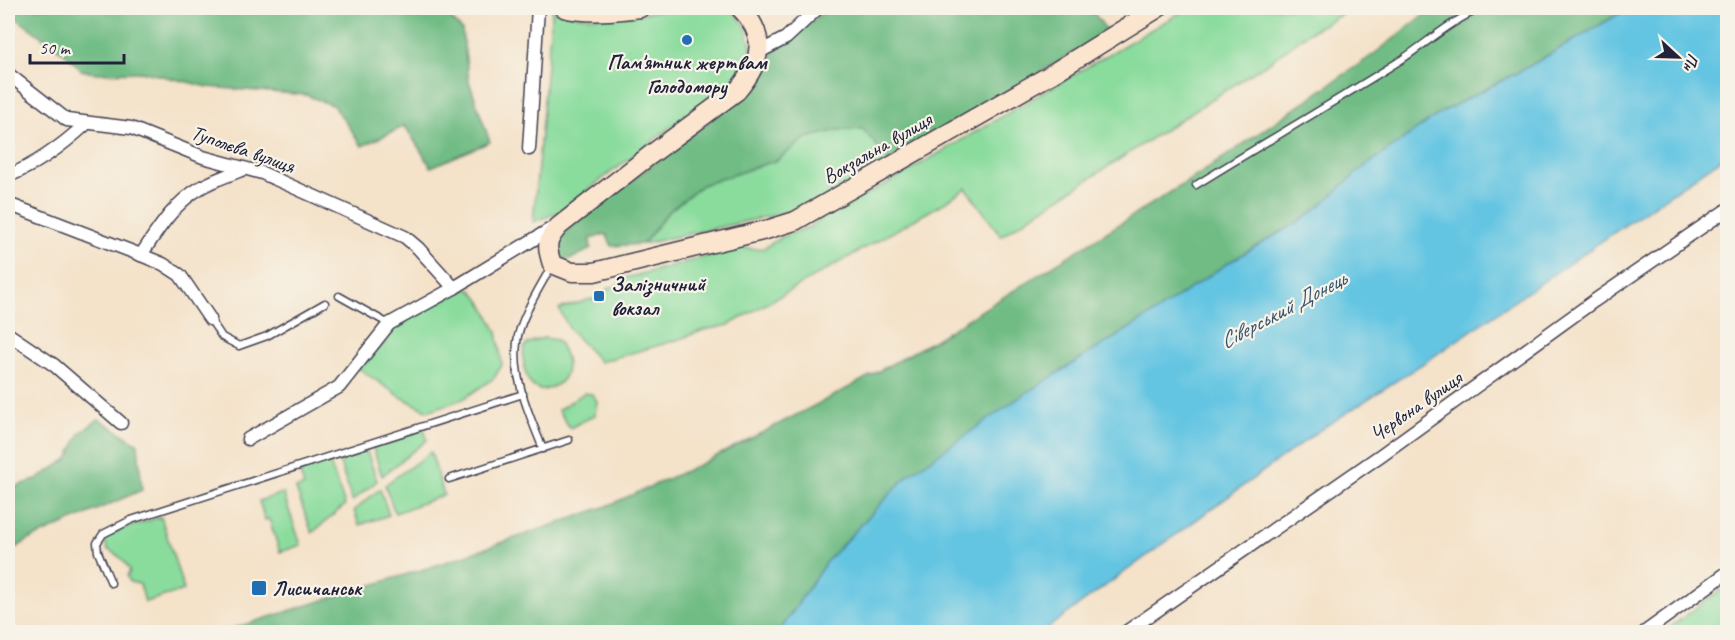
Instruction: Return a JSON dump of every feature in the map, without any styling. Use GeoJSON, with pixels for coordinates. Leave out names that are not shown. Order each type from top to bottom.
{"type":"FeatureCollection","features":[{"type":"Feature","properties":{"kind":"main road"},"geometry":{"type":"LineString","coordinates":[[564,8],[616,11],[640,8]]}},
{"type":"Feature","properties":{"kind":"main road"},"geometry":{"type":"LineString","coordinates":[[552,264],[547,249],[550,236],[573,215],[649,156],[737,91],[747,79],[759,52],[759,41],[750,18],[740,8]]}},
{"type":"Feature","properties":{"kind":"main road","name":"Вокзальна вулиця"},"geometry":{"type":"LineString","coordinates":[[552,264],[572,272],[594,272],[795,221],[1050,75],[1158,8]]}},
{"type":"Feature","properties":{"kind":"street"},"geometry":{"type":"LineString","coordinates":[[529,149],[538,8]]}},
{"type":"Feature","properties":{"kind":"street"},"geometry":{"type":"LineString","coordinates":[[759,52],[786,38],[818,8]]}},
{"type":"Feature","properties":{"kind":"street","name":"Туполєва вулиця"},"geometry":{"type":"LineString","coordinates":[[8,74],[67,120],[131,128],[203,157],[262,173],[405,237],[454,288]]}},
{"type":"Feature","properties":{"kind":"street"},"geometry":{"type":"LineString","coordinates":[[8,176],[61,147],[87,123]]}},
{"type":"Feature","properties":{"kind":"street"},"geometry":{"type":"LineString","coordinates":[[141,255],[171,213],[186,198],[201,187],[244,169]]}},
{"type":"Feature","properties":{"kind":"street"},"geometry":{"type":"LineString","coordinates":[[8,204],[163,264],[180,275],[210,319]]}},
{"type":"Feature","properties":{"kind":"street","name":"Червона вулиця"},"geometry":{"type":"LineString","coordinates":[[1126,633],[1381,455],[1594,301],[1728,209]]}},
{"type":"Feature","properties":{"kind":"street"},"geometry":{"type":"LineString","coordinates":[[248,439],[339,387],[389,324],[454,288],[573,215]]}},
{"type":"Feature","properties":{"kind":"street"},"geometry":{"type":"LineString","coordinates":[[8,334],[54,365],[121,423]]}},
{"type":"Feature","properties":{"kind":"street"},"geometry":{"type":"LineString","coordinates":[[1644,633],[1728,572]]}},
{"type":"Feature","properties":{"kind":"lane"},"geometry":{"type":"LineString","coordinates":[[1196,185],[1402,59],[1459,18],[1482,8]]}},
{"type":"Feature","properties":{"kind":"lane"},"geometry":{"type":"LineString","coordinates":[[543,449],[516,368],[517,341],[530,305],[552,264]]}},
{"type":"Feature","properties":{"kind":"lane"},"geometry":{"type":"LineString","coordinates":[[339,296],[389,324]]}},
{"type":"Feature","properties":{"kind":"lane"},"geometry":{"type":"LineString","coordinates":[[210,319],[222,337],[239,346],[267,336],[325,303]]}},
{"type":"Feature","properties":{"kind":"lane"},"geometry":{"type":"LineString","coordinates":[[111,583],[98,552],[97,543],[104,534],[131,520],[523,394]]}},
{"type":"Feature","properties":{"kind":"lane"},"geometry":{"type":"LineString","coordinates":[[449,479],[569,440]]}},
{"type":"Feature","properties":{"kind":"green space"},"geometry":{"type":"Polygon","coordinates":[[[8,8],[441,8],[462,30],[469,81],[490,142],[431,167],[405,126],[362,146],[334,106],[306,95],[208,87],[145,72],[96,73],[81,70],[69,57],[8,12],[8,8]]]}},
{"type":"Feature","properties":{"kind":"green space"},"geometry":{"type":"Polygon","coordinates":[[[676,8],[731,9],[745,25],[752,48],[744,64],[732,81],[557,213],[533,222],[552,10],[598,17],[676,8]]]}},
{"type":"Feature","properties":{"kind":"green space"},"geometry":{"type":"Polygon","coordinates":[[[828,8],[1090,8],[1108,32],[890,162],[863,129],[838,130],[806,138],[777,160],[702,185],[668,212],[643,244],[612,246],[606,234],[590,239],[591,249],[571,259],[563,259],[557,249],[558,237],[746,93],[758,81],[771,54],[828,8]]]}},
{"type":"Feature","properties":{"kind":"green space"},"geometry":{"type":"Polygon","coordinates":[[[1188,8],[1353,8],[1308,33],[1271,61],[1001,236],[966,188],[942,204],[729,325],[704,330],[600,362],[570,330],[559,309],[591,299],[599,301],[608,288],[616,286],[626,278],[742,247],[764,248],[782,237],[811,226],[826,215],[888,183],[1188,8]]]}},
{"type":"Feature","properties":{"kind":"green space"},"geometry":{"type":"Polygon","coordinates":[[[1433,8],[1629,8],[1528,67],[1442,112],[1360,170],[1303,219],[1228,263],[1154,313],[1029,391],[907,476],[826,562],[779,632],[221,632],[443,563],[607,506],[701,464],[839,393],[933,341],[1201,173],[1374,54],[1433,8]]]}},
{"type":"Feature","properties":{"kind":"green space"},"geometry":{"type":"Polygon","coordinates":[[[863,129],[890,162],[826,197],[793,211],[643,244],[668,212],[702,185],[777,160],[806,138],[838,130],[863,129]]]}},
{"type":"Feature","properties":{"kind":"green space"},"geometry":{"type":"Polygon","coordinates":[[[464,289],[472,290],[484,306],[497,332],[502,365],[494,378],[463,399],[428,411],[401,397],[358,368],[386,342],[392,326],[464,289]]]}},
{"type":"Feature","properties":{"kind":"green space"},"geometry":{"type":"Polygon","coordinates":[[[544,338],[557,340],[567,363],[560,383],[543,390],[531,385],[528,380],[523,353],[526,345],[544,338]]]}},
{"type":"Feature","properties":{"kind":"green space"},"geometry":{"type":"Polygon","coordinates":[[[584,393],[592,394],[597,401],[595,415],[570,428],[558,410],[584,393]]]}},
{"type":"Feature","properties":{"kind":"green space"},"geometry":{"type":"Polygon","coordinates":[[[99,419],[138,444],[142,490],[28,540],[8,553],[8,489],[35,480],[68,459],[80,433],[99,419]]]}},
{"type":"Feature","properties":{"kind":"green space"},"geometry":{"type":"Polygon","coordinates":[[[424,428],[427,440],[382,476],[372,445],[424,428]]]}},
{"type":"Feature","properties":{"kind":"green space"},"geometry":{"type":"Polygon","coordinates":[[[366,449],[377,481],[352,501],[338,457],[366,449]]]}},
{"type":"Feature","properties":{"kind":"green space"},"geometry":{"type":"Polygon","coordinates":[[[431,452],[444,495],[395,513],[385,485],[431,452]]]}},
{"type":"Feature","properties":{"kind":"green space"},"geometry":{"type":"Polygon","coordinates":[[[329,461],[345,505],[312,533],[296,489],[304,486],[299,471],[329,461]]]}},
{"type":"Feature","properties":{"kind":"green space"},"geometry":{"type":"Polygon","coordinates":[[[380,489],[389,515],[359,525],[354,510],[380,489]]]}},
{"type":"Feature","properties":{"kind":"green space"},"geometry":{"type":"Polygon","coordinates":[[[283,493],[301,545],[280,552],[269,519],[265,520],[259,501],[283,493]]]}},
{"type":"Feature","properties":{"kind":"green space"},"geometry":{"type":"Polygon","coordinates":[[[161,517],[184,590],[145,602],[140,584],[130,582],[127,576],[130,571],[128,567],[107,549],[104,538],[122,529],[161,517]]]}},
{"type":"Feature","properties":{"kind":"green space"},"geometry":{"type":"Polygon","coordinates":[[[1727,586],[1727,632],[1663,632],[1727,586]]]}},
{"type":"Feature","properties":{"kind":"water","name":"Сіверський Донець"},"geometry":{"type":"Polygon","coordinates":[[[1629,8],[1727,8],[1727,155],[1430,359],[1320,430],[1042,632],[779,632],[826,562],[907,476],[1029,391],[1154,313],[1228,263],[1303,219],[1360,170],[1442,112],[1528,67],[1629,8]]]}},
{"type":"Feature","properties":{"kind":"place","name":"Пам'ятник жертвам Голодомору"},"geometry":{"type":"Point","coordinates":[687,40]}},
{"type":"Feature","properties":{"kind":"place","name":"Залізничний вокзал"},"geometry":{"type":"Point","coordinates":[599,296]}},
{"type":"Feature","properties":{"kind":"place","name":"Лисичанськ"},"geometry":{"type":"Point","coordinates":[259,588]}}]}
